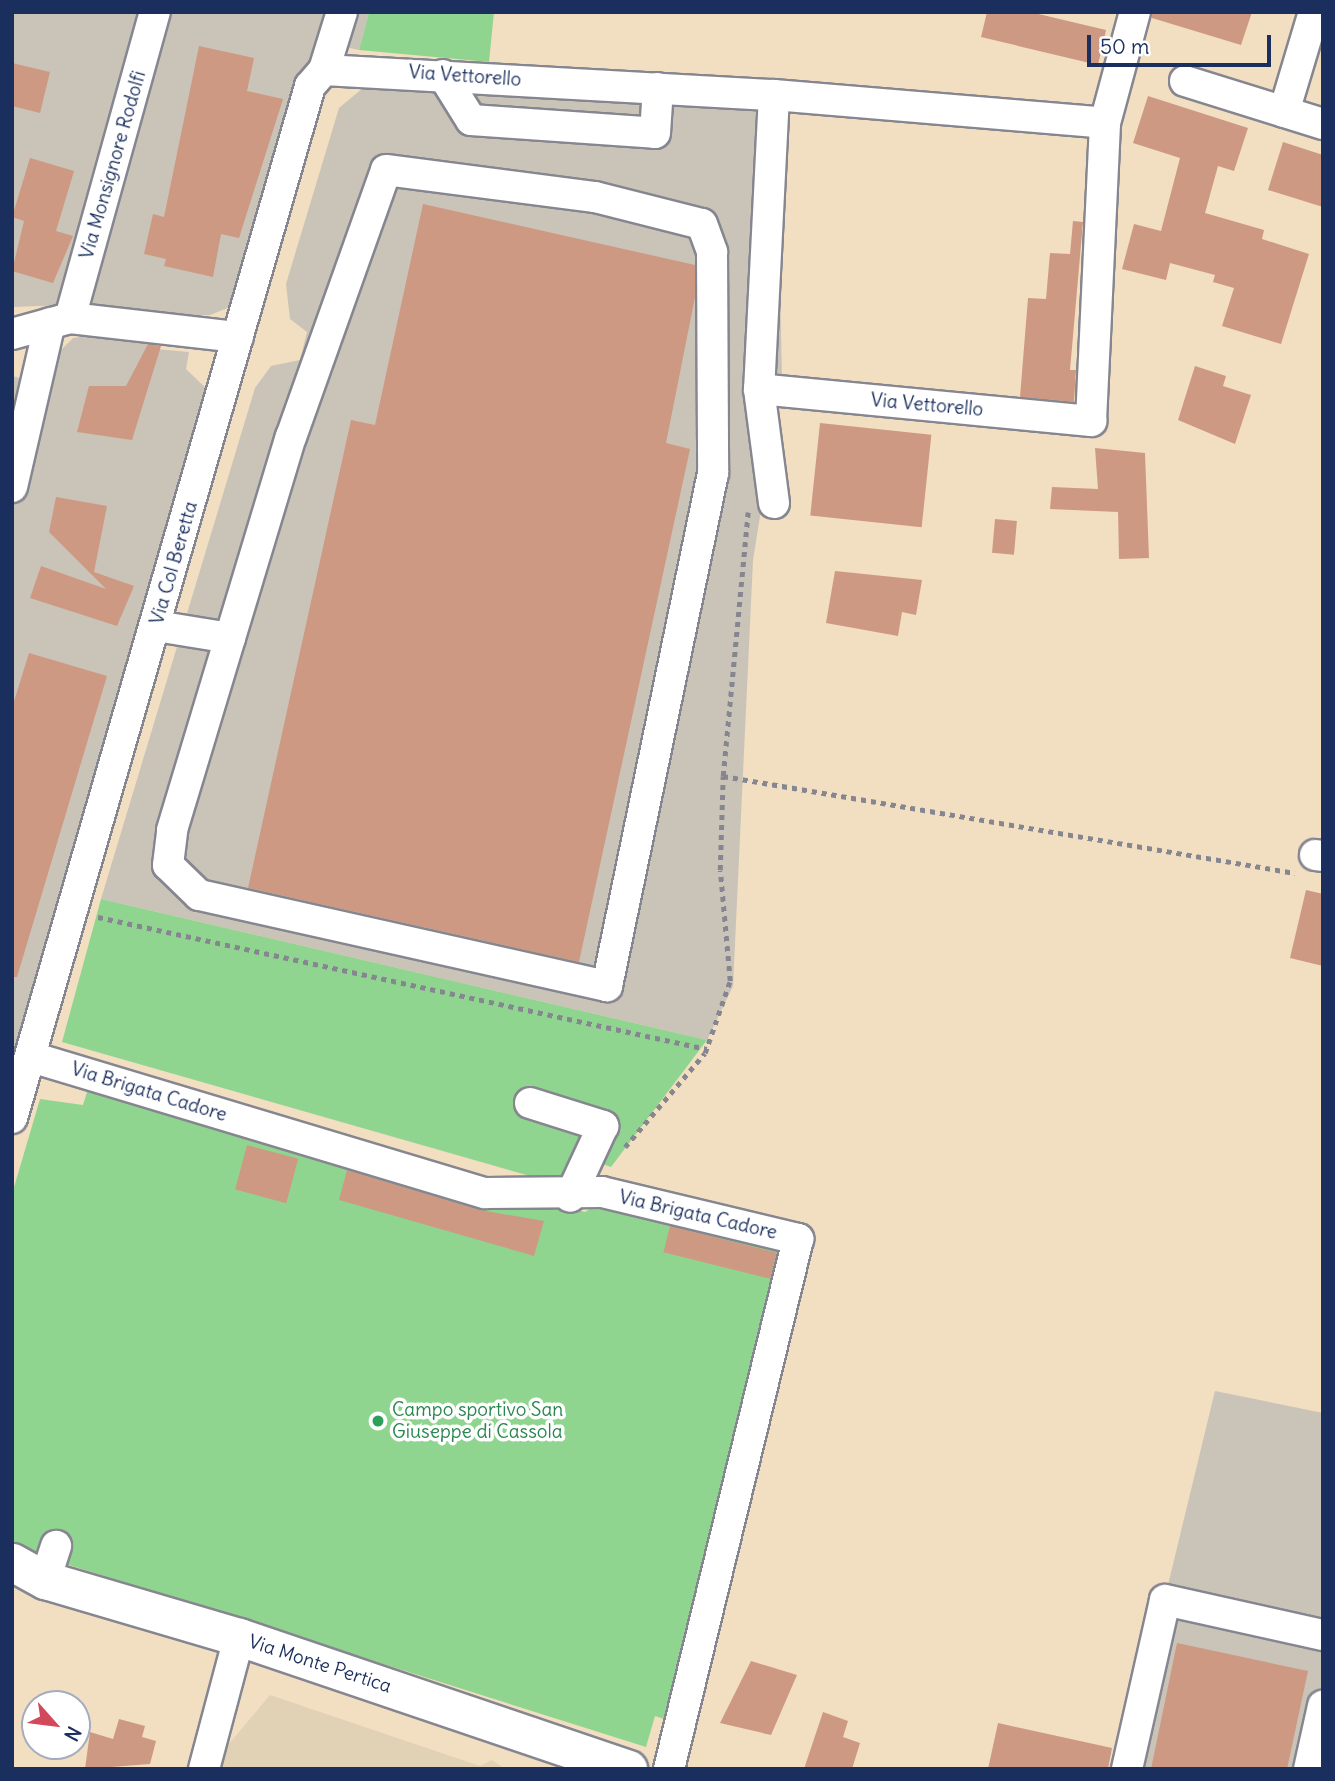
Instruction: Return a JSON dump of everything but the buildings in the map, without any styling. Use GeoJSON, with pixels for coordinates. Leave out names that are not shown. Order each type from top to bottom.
{"type":"FeatureCollection","features":[{"type":"Feature","properties":{"kind":"main road","name":"Via Monte Pertica"},"geometry":{"type":"LineString","coordinates":[[12,1562],[50,1563],[239,1637],[628,1769]]}},
{"type":"Feature","properties":{"kind":"street","name":"Via Monsignore Rodolfi"},"geometry":{"type":"LineString","coordinates":[[12,487],[60,321],[156,12]]}},
{"type":"Feature","properties":{"kind":"street","name":"Via Col Beretta"},"geometry":{"type":"LineString","coordinates":[[12,1118],[310,86],[324,70],[342,12]]}},
{"type":"Feature","properties":{"kind":"street","name":"Via Vettorello"},"geometry":{"type":"LineString","coordinates":[[759,389],[1091,421],[1105,123],[1135,12]]}},
{"type":"Feature","properties":{"kind":"street"},"geometry":{"type":"LineString","coordinates":[[1284,112],[1314,12]]}},
{"type":"Feature","properties":{"kind":"street","name":"Via Vettorello"},"geometry":{"type":"LineString","coordinates":[[324,70],[774,95],[1105,123]]}},
{"type":"Feature","properties":{"kind":"street"},"geometry":{"type":"LineString","coordinates":[[443,75],[471,120],[655,133],[658,88]]}},
{"type":"Feature","properties":{"kind":"street"},"geometry":{"type":"LineString","coordinates":[[1185,81],[1323,124]]}},
{"type":"Feature","properties":{"kind":"street"},"geometry":{"type":"LineString","coordinates":[[774,95],[759,389],[774,503]]}},
{"type":"Feature","properties":{"kind":"street"},"geometry":{"type":"LineString","coordinates":[[386,170],[595,197],[702,224],[712,252],[713,473],[607,986],[199,895],[168,865],[172,830],[230,638],[291,437],[386,170]]}},
{"type":"Feature","properties":{"kind":"street"},"geometry":{"type":"LineString","coordinates":[[12,334],[60,321],[238,337]]}},
{"type":"Feature","properties":{"kind":"street"},"geometry":{"type":"LineString","coordinates":[[156,626],[230,638]]}},
{"type":"Feature","properties":{"kind":"street","name":"Via Brigata Cadore"},"geometry":{"type":"LineString","coordinates":[[31,1057],[485,1193],[570,1197],[602,1192],[797,1239],[669,1769]]}},
{"type":"Feature","properties":{"kind":"street"},"geometry":{"type":"LineString","coordinates":[[530,1103],[603,1126],[570,1197]]}},
{"type":"Feature","properties":{"kind":"street"},"geometry":{"type":"LineString","coordinates":[[1127,1769],[1165,1600],[1323,1635]]}},
{"type":"Feature","properties":{"kind":"street"},"geometry":{"type":"LineString","coordinates":[[204,1769],[239,1637]]}},
{"type":"Feature","properties":{"kind":"street"},"geometry":{"type":"LineString","coordinates":[[1309,1769],[1322,1712]]}},
{"type":"Feature","properties":{"kind":"path"},"geometry":{"type":"LineString","coordinates":[[619,1154],[707,1049],[730,981],[720,870],[723,776],[1316,862]]}},
{"type":"Feature","properties":{"kind":"path"},"geometry":{"type":"LineString","coordinates":[[73,912],[707,1049]]}},
{"type":"Feature","properties":{"kind":"shaded area"},"geometry":{"type":"Polygon","coordinates":[[[12,12],[369,12],[359,50],[319,41],[240,303],[210,315],[167,316],[91,304],[12,307],[12,12]]]}},
{"type":"Feature","properties":{"kind":"shaded area"},"geometry":{"type":"Polygon","coordinates":[[[369,83],[776,105],[782,379],[753,560],[733,986],[707,1040],[101,899],[255,388],[271,366],[300,360],[307,332],[290,319],[286,284],[339,108],[369,83]]]}},
{"type":"Feature","properties":{"kind":"shaded area"},"geometry":{"type":"Polygon","coordinates":[[[88,336],[157,341],[156,349],[189,352],[186,369],[212,394],[12,1087],[12,376],[51,386],[60,351],[73,338],[88,336]]]}},
{"type":"Feature","properties":{"kind":"shaded area"},"geometry":{"type":"Polygon","coordinates":[[[1215,1391],[1323,1413],[1323,1769],[1139,1769],[1137,1713],[1215,1391]]]}},
{"type":"Feature","properties":{"kind":"shaded area"},"geometry":{"type":"Polygon","coordinates":[[[270,1695],[480,1766],[492,1760],[505,1769],[219,1769],[223,1751],[270,1695]]]}},
{"type":"Feature","properties":{"kind":"green space"},"geometry":{"type":"Polygon","coordinates":[[[369,12],[494,12],[489,62],[359,50],[369,12]]]}},
{"type":"Feature","properties":{"kind":"green space"},"geometry":{"type":"Polygon","coordinates":[[[101,899],[707,1040],[611,1167],[576,1155],[562,1176],[537,1178],[62,1042],[101,899]]]}},
{"type":"Feature","properties":{"kind":"green space","name":"Campo sportivo San Giuseppe di Cassola"},"geometry":{"type":"Polygon","coordinates":[[[102,1089],[585,1212],[596,1205],[799,1249],[683,1706],[664,1719],[655,1716],[646,1747],[12,1547],[12,1194],[40,1099],[83,1105],[87,1092],[102,1089]]]}},
{"type":"Feature","properties":{"kind":"place","name":"Campo sportivo San Giuseppe di Cassola"},"geometry":{"type":"Point","coordinates":[378,1421]}}]}
